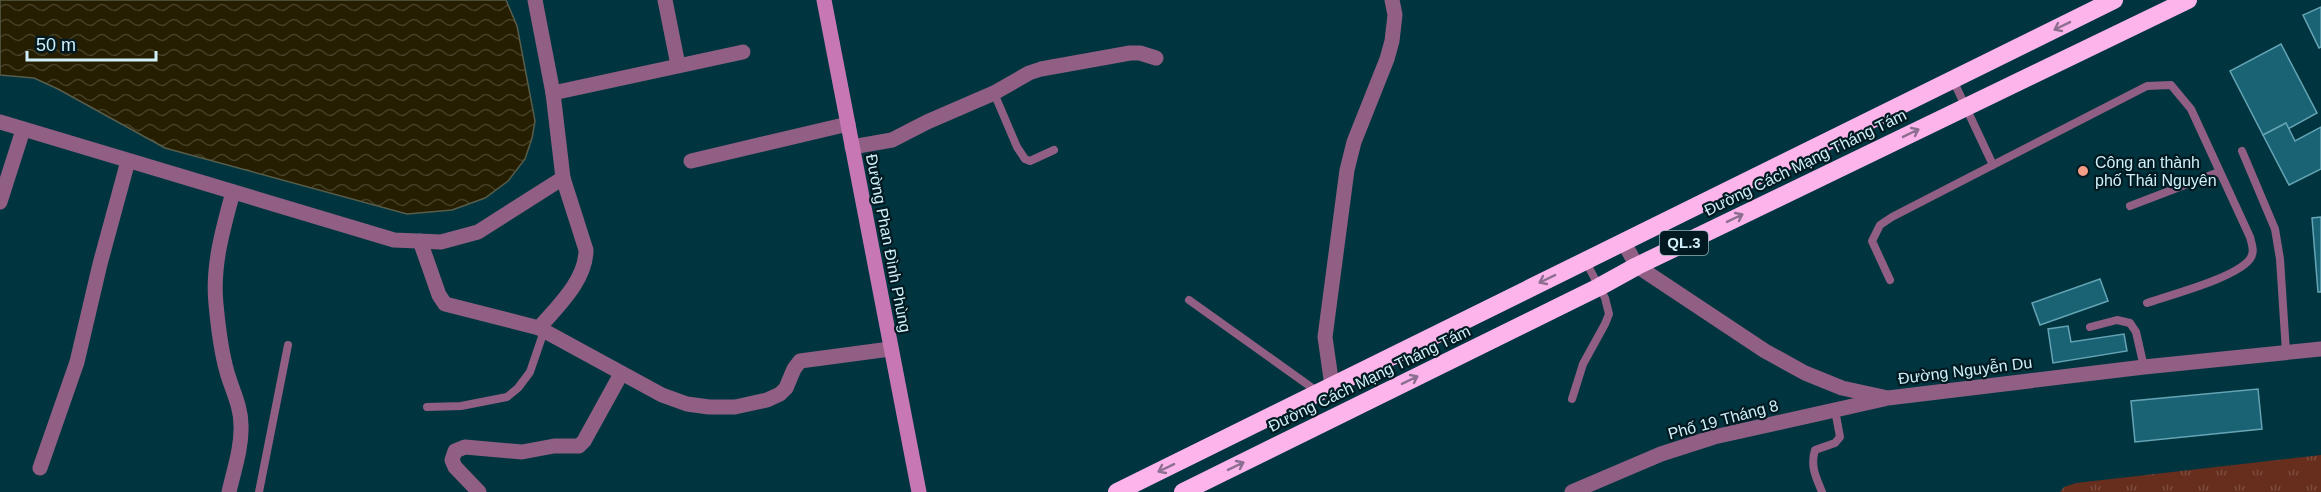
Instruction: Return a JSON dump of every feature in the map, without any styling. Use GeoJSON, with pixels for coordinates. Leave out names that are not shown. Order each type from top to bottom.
{"type":"FeatureCollection","features":[{"type":"Feature","properties":{"kind":"highway","name":"Đường Cách Mạng Tháng Tám"},"geometry":{"type":"LineString","coordinates":[[1117,492],[2114,0]]}},
{"type":"Feature","properties":{"kind":"highway","name":"Đường Cách Mạng Tháng Tám"},"geometry":{"type":"LineString","coordinates":[[1183,492],[1637,266],[2188,0]]}},
{"type":"Feature","properties":{"kind":"street"},"geometry":{"type":"LineString","coordinates":[[535,0],[553,93],[563,178],[586,250],[582,271],[542,329]]}},
{"type":"Feature","properties":{"kind":"street"},"geometry":{"type":"LineString","coordinates":[[665,0],[678,65]]}},
{"type":"Feature","properties":{"kind":"street","name":"Đường Phan Đình Phùng"},"geometry":{"type":"LineString","coordinates":[[824,0],[919,492]]}},
{"type":"Feature","properties":{"kind":"street"},"geometry":{"type":"LineString","coordinates":[[1325,389],[1325,337],[1347,170],[1354,142],[1388,59],[1395,15],[1392,0]]}},
{"type":"Feature","properties":{"kind":"street"},"geometry":{"type":"LineString","coordinates":[[553,93],[744,52]]}},
{"type":"Feature","properties":{"kind":"street"},"geometry":{"type":"LineString","coordinates":[[852,147],[892,140],[994,93],[1029,73],[1059,65],[1130,53],[1140,53],[1156,58]]}},
{"type":"Feature","properties":{"kind":"street"},"geometry":{"type":"LineString","coordinates":[[0,122],[394,240],[441,242],[478,232],[563,178]]}},
{"type":"Feature","properties":{"kind":"street"},"geometry":{"type":"LineString","coordinates":[[691,161],[848,124]]}},
{"type":"Feature","properties":{"kind":"street"},"geometry":{"type":"LineString","coordinates":[[0,202],[23,130]]}},
{"type":"Feature","properties":{"kind":"street"},"geometry":{"type":"LineString","coordinates":[[40,468],[77,362],[100,264],[128,161]]}},
{"type":"Feature","properties":{"kind":"street"},"geometry":{"type":"LineString","coordinates":[[229,492],[240,446],[241,424],[239,406],[226,370],[216,303],[216,282],[219,243],[233,192]]}},
{"type":"Feature","properties":{"kind":"street"},"geometry":{"type":"LineString","coordinates":[[420,241],[439,296],[445,304],[542,329],[621,374],[662,395],[687,404],[735,407],[767,400],[780,394],[786,388],[800,361],[890,349]]}},
{"type":"Feature","properties":{"kind":"street","name":"Đường Nguyễn Du"},"geometry":{"type":"LineString","coordinates":[[1624,243],[1637,266],[1724,326],[1806,373],[1842,388],[1888,398],[2144,367],[2321,349]]}},
{"type":"Feature","properties":{"kind":"street"},"geometry":{"type":"LineString","coordinates":[[479,492],[455,467],[452,460],[455,451],[465,447],[522,452],[554,446],[579,446],[621,374]]}},
{"type":"Feature","properties":{"kind":"street","name":"Phố 19 Tháng 8"},"geometry":{"type":"LineString","coordinates":[[1572,492],[1661,454],[1714,437],[1888,398]]}},
{"type":"Feature","properties":{"kind":"lane"},"geometry":{"type":"LineString","coordinates":[[1953,80],[1994,165]]}},
{"type":"Feature","properties":{"kind":"lane"},"geometry":{"type":"LineString","coordinates":[[1890,280],[1872,241],[1880,225],[2137,91],[2158,84],[2171,85],[2191,109],[2250,237],[2253,251],[2250,260],[2234,271],[2147,303]]}},
{"type":"Feature","properties":{"kind":"lane"},"geometry":{"type":"LineString","coordinates":[[994,93],[1024,159],[1030,161],[1054,150]]}},
{"type":"Feature","properties":{"kind":"lane"},"geometry":{"type":"LineString","coordinates":[[2241,151],[2275,229],[2280,259],[2286,352]]}},
{"type":"Feature","properties":{"kind":"lane"},"geometry":{"type":"LineString","coordinates":[[2130,206],[2219,172]]}},
{"type":"Feature","properties":{"kind":"lane"},"geometry":{"type":"LineString","coordinates":[[1572,399],[1583,364],[1609,314],[1605,298],[1586,260]]}},
{"type":"Feature","properties":{"kind":"lane"},"geometry":{"type":"LineString","coordinates":[[1189,300],[1325,389]]}},
{"type":"Feature","properties":{"kind":"lane"},"geometry":{"type":"LineString","coordinates":[[2090,327],[2118,320],[2130,323],[2136,332],[2144,367]]}},
{"type":"Feature","properties":{"kind":"lane"},"geometry":{"type":"LineString","coordinates":[[427,407],[461,406],[507,397],[519,388],[530,372],[542,329]]}},
{"type":"Feature","properties":{"kind":"lane"},"geometry":{"type":"LineString","coordinates":[[259,492],[288,345]]}},
{"type":"Feature","properties":{"kind":"lane"},"geometry":{"type":"LineString","coordinates":[[1822,492],[1813,469],[1813,458],[1815,450],[1835,443],[1840,437],[1835,410]]}},
{"type":"Feature","properties":{"kind":"green space"},"geometry":{"type":"Polygon","coordinates":[[[2321,455],[2321,492],[2060,492],[2064,487],[2076,483],[2321,455]]]}},
{"type":"Feature","properties":{"kind":"water"},"geometry":{"type":"Polygon","coordinates":[[[0,0],[506,0],[517,26],[535,121],[532,138],[525,159],[508,181],[485,198],[452,210],[407,214],[165,148],[34,78],[0,75],[0,0]]]}},
{"type":"Feature","properties":{"kind":"building"},"geometry":{"type":"Polygon","coordinates":[[[2321,7],[2321,47],[2319,48],[2303,15],[2321,7]]]}},
{"type":"Feature","properties":{"kind":"building"},"geometry":{"type":"Polygon","coordinates":[[[2281,44],[2317,113],[2288,129],[2286,123],[2263,135],[2230,71],[2281,44]]]}},
{"type":"Feature","properties":{"kind":"building"},"geometry":{"type":"Polygon","coordinates":[[[2286,123],[2295,141],[2321,127],[2321,169],[2289,185],[2263,135],[2286,123]]]}},
{"type":"Feature","properties":{"kind":"building"},"geometry":{"type":"Polygon","coordinates":[[[2321,217],[2321,292],[2318,292],[2312,218],[2321,217]]]}},
{"type":"Feature","properties":{"kind":"building"},"geometry":{"type":"Polygon","coordinates":[[[2100,279],[2108,301],[2040,325],[2032,303],[2100,279]]]}},
{"type":"Feature","properties":{"kind":"building"},"geometry":{"type":"Polygon","coordinates":[[[2068,326],[2071,342],[2124,334],[2127,351],[2053,363],[2048,329],[2068,326]]]}},
{"type":"Feature","properties":{"kind":"building"},"geometry":{"type":"Polygon","coordinates":[[[2258,389],[2262,429],[2135,442],[2131,401],[2258,389]]]}},
{"type":"Feature","properties":{"kind":"place","name":"Công an thành phố Thái Nguyên"},"geometry":{"type":"Point","coordinates":[2083,171]}}]}
